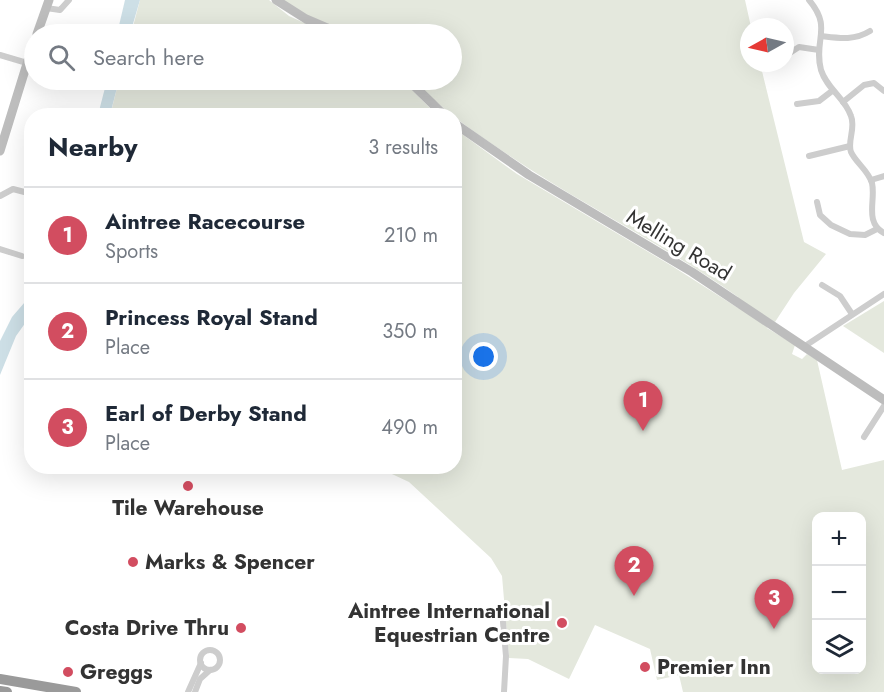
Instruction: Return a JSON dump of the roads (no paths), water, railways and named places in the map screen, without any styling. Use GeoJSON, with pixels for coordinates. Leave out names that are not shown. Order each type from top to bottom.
{"type":"FeatureCollection","features":[{"type":"Feature","properties":{"kind":"highway"},"geometry":{"type":"LineString","coordinates":[[0,679],[76,692]]}},
{"type":"Feature","properties":{"kind":"highway"},"geometry":{"type":"LineString","coordinates":[[0,691],[7,692]]}},
{"type":"Feature","properties":{"kind":"street"},"geometry":{"type":"LineString","coordinates":[[40,24],[47,4],[60,10],[69,0]]}},
{"type":"Feature","properties":{"kind":"street"},"geometry":{"type":"LineString","coordinates":[[276,0],[300,16],[318,24]]}},
{"type":"Feature","properties":{"kind":"street"},"geometry":{"type":"LineString","coordinates":[[812,1],[822,20],[819,50],[821,69],[826,82],[852,116],[850,146],[852,154],[867,171],[871,180],[872,211],[877,229],[884,233]]}},
{"type":"Feature","properties":{"kind":"street"},"geometry":{"type":"LineString","coordinates":[[820,36],[845,39],[861,37],[870,31]]}},
{"type":"Feature","properties":{"kind":"street"},"geometry":{"type":"LineString","coordinates":[[794,50],[799,47],[819,50]]}},
{"type":"Feature","properties":{"kind":"street"},"geometry":{"type":"LineString","coordinates":[[0,55],[24,62]]}},
{"type":"Feature","properties":{"kind":"street"},"geometry":{"type":"LineString","coordinates":[[0,152],[24,73]]}},
{"type":"Feature","properties":{"kind":"street"},"geometry":{"type":"LineString","coordinates":[[843,102],[864,85],[874,83],[882,89]]}},
{"type":"Feature","properties":{"kind":"street"},"geometry":{"type":"LineString","coordinates":[[418,90],[437,108]]}},
{"type":"Feature","properties":{"kind":"street"},"geometry":{"type":"LineString","coordinates":[[797,104],[819,101],[832,91]]}},
{"type":"Feature","properties":{"kind":"street","name":"Melling Road"},"geometry":{"type":"LineString","coordinates":[[462,129],[529,175],[700,277],[884,400]]}},
{"type":"Feature","properties":{"kind":"street"},"geometry":{"type":"LineString","coordinates":[[809,156],[850,146]]}},
{"type":"Feature","properties":{"kind":"street"},"geometry":{"type":"LineString","coordinates":[[871,180],[884,176]]}},
{"type":"Feature","properties":{"kind":"street"},"geometry":{"type":"LineString","coordinates":[[0,196],[13,189],[24,192]]}},
{"type":"Feature","properties":{"kind":"street"},"geometry":{"type":"LineString","coordinates":[[817,202],[820,215],[831,225],[850,234],[865,235],[877,229]]}},
{"type":"Feature","properties":{"kind":"street"},"geometry":{"type":"LineString","coordinates":[[0,249],[22,256]]}},
{"type":"Feature","properties":{"kind":"street"},"geometry":{"type":"LineString","coordinates":[[822,285],[840,296],[852,314]]}},
{"type":"Feature","properties":{"kind":"street"},"geometry":{"type":"LineString","coordinates":[[826,299],[831,290]]}},
{"type":"Feature","properties":{"kind":"street"},"geometry":{"type":"LineString","coordinates":[[805,346],[884,294]]}},
{"type":"Feature","properties":{"kind":"street"},"geometry":{"type":"LineString","coordinates":[[864,437],[884,406]]}},
{"type":"Feature","properties":{"kind":"street"},"geometry":{"type":"LineString","coordinates":[[503,622],[506,656],[504,692]]}},
{"type":"Feature","properties":{"kind":"street"},"geometry":{"type":"LineString","coordinates":[[188,692],[200,668],[201,656],[205,651],[211,650],[220,658],[219,665],[200,679],[196,692]]}},
{"type":"Feature","properties":{"kind":"street"},"geometry":{"type":"LineString","coordinates":[[201,662],[204,668],[210,670]]}},
{"type":"Feature","properties":{"kind":"place","name":"Aintree Racecourse"},"geometry":{"type":"Point","coordinates":[643,431]}},
{"type":"Feature","properties":{"kind":"place","name":"Tile Warehouse"},"geometry":{"type":"Point","coordinates":[188,486]}},
{"type":"Feature","properties":{"kind":"place","name":"Marks & Spencer"},"geometry":{"type":"Point","coordinates":[133,562]}},
{"type":"Feature","properties":{"kind":"place","name":"Princess Royal Stand"},"geometry":{"type":"Point","coordinates":[634,596]}},
{"type":"Feature","properties":{"kind":"place","name":"Aintree International Equestrian Centre"},"geometry":{"type":"Point","coordinates":[562,623]}},
{"type":"Feature","properties":{"kind":"place","name":"Costa Drive Thru"},"geometry":{"type":"Point","coordinates":[241,628]}},
{"type":"Feature","properties":{"kind":"place","name":"Earl of Derby Stand"},"geometry":{"type":"Point","coordinates":[774,629]}},
{"type":"Feature","properties":{"kind":"place","name":"Premier Inn"},"geometry":{"type":"Point","coordinates":[645,667]}},
{"type":"Feature","properties":{"kind":"place","name":"Greggs"},"geometry":{"type":"Point","coordinates":[68,672]}}]}
